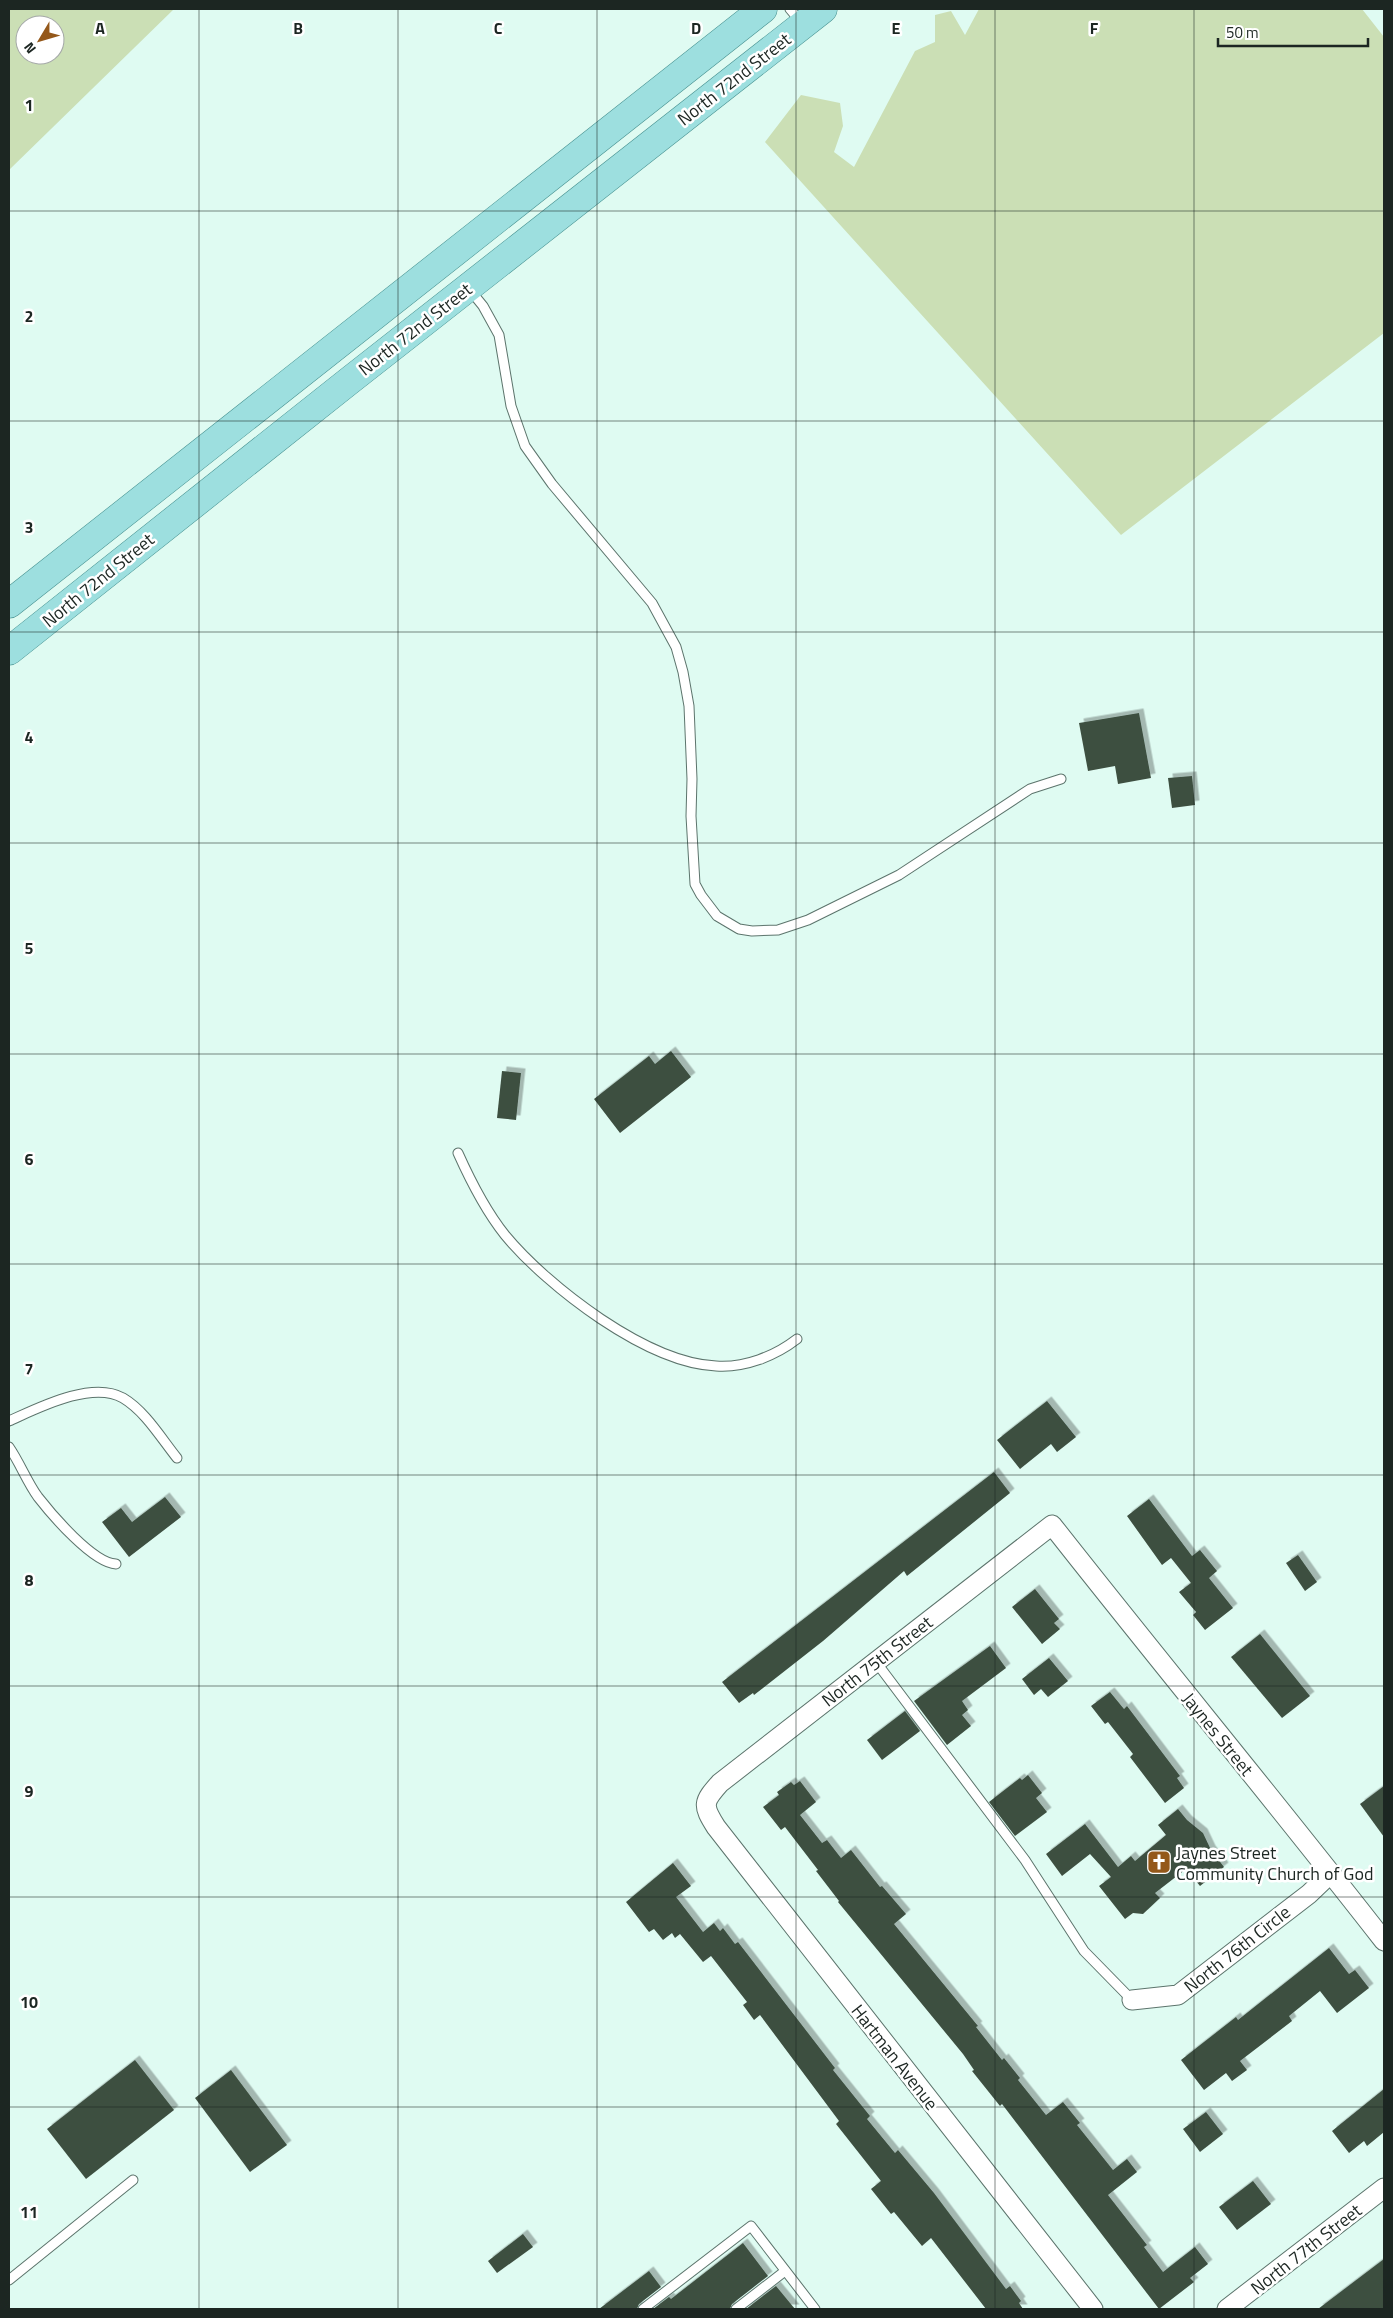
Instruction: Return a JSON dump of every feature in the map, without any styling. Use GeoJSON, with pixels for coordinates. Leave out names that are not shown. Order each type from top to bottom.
{"type":"FeatureCollection","features":[{"type":"Feature","properties":{"kind":"main road","name":"North 72nd Street"},"geometry":{"type":"LineString","coordinates":[[9,604],[763,9]]}},
{"type":"Feature","properties":{"kind":"main road","name":"North 72nd Street"},"geometry":{"type":"LineString","coordinates":[[9,651],[468,288],[805,14]]}},
{"type":"Feature","properties":{"kind":"street","name":"North 75th Street"},"geometry":{"type":"LineString","coordinates":[[706,1801],[720,1783],[1052,1525]]}},
{"type":"Feature","properties":{"kind":"street","name":"Jaynes Street"},"geometry":{"type":"LineString","coordinates":[[1052,1525],[1178,1686],[1331,1873],[1384,1942]]}},
{"type":"Feature","properties":{"kind":"street","name":"Hartman Avenue"},"geometry":{"type":"LineString","coordinates":[[706,1801],[706,1811],[716,1827],[1093,2309]]}},
{"type":"Feature","properties":{"kind":"street","name":"North 76th Circle"},"geometry":{"type":"LineString","coordinates":[[1132,2000],[1178,1995],[1309,1894],[1331,1873]]}},
{"type":"Feature","properties":{"kind":"street","name":"North 77th Street"},"geometry":{"type":"LineString","coordinates":[[1227,2309],[1384,2188]]}},
{"type":"Feature","properties":{"kind":"lane"},"geometry":{"type":"LineString","coordinates":[[468,288],[483,306],[499,335],[511,406],[525,446],[552,484],[652,603],[676,647],[689,706],[692,779],[691,816],[696,884],[701,895],[717,916],[738,929],[752,931],[778,930],[808,920],[899,875],[1030,789],[1061,779]]}},
{"type":"Feature","properties":{"kind":"lane"},"geometry":{"type":"LineString","coordinates":[[458,1153],[487,1211],[522,1254],[546,1277],[576,1300],[615,1327],[649,1346],[700,1365],[731,1366],[762,1359],[797,1339]]}},
{"type":"Feature","properties":{"kind":"lane"},"geometry":{"type":"LineString","coordinates":[[9,1421],[82,1394],[111,1393],[122,1397],[134,1406],[177,1458]]}},
{"type":"Feature","properties":{"kind":"lane"},"geometry":{"type":"LineString","coordinates":[[9,1447],[35,1492],[49,1510],[87,1548],[103,1560],[116,1564]]}},
{"type":"Feature","properties":{"kind":"lane"},"geometry":{"type":"LineString","coordinates":[[876,1662],[1014,1845],[1084,1951],[1132,2000]]}},
{"type":"Feature","properties":{"kind":"lane"},"geometry":{"type":"LineString","coordinates":[[9,2280],[133,2180]]}},
{"type":"Feature","properties":{"kind":"lane"},"geometry":{"type":"LineString","coordinates":[[643,2309],[751,2226],[814,2309]]}},
{"type":"Feature","properties":{"kind":"lane"},"geometry":{"type":"LineString","coordinates":[[736,2309],[785,2271]]}},
{"type":"Feature","properties":{"kind":"green space"},"geometry":{"type":"Polygon","coordinates":[[[9,9],[174,9],[9,170],[9,9]]]}},
{"type":"Feature","properties":{"kind":"green space"},"geometry":{"type":"Polygon","coordinates":[[[979,9],[1362,9],[1384,37],[1384,333],[1121,535],[765,142],[801,95],[840,103],[843,126],[834,152],[854,167],[915,51],[935,42],[935,15],[951,11],[965,35],[979,9]]]}},
{"type":"Feature","properties":{"kind":"building"},"geometry":{"type":"Polygon","coordinates":[[[1139,713],[1151,778],[1118,784],[1115,766],[1088,771],[1079,723],[1139,713]]]}},
{"type":"Feature","properties":{"kind":"building"},"geometry":{"type":"Polygon","coordinates":[[[1192,776],[1195,805],[1172,808],[1168,778],[1192,776]]]}},
{"type":"Feature","properties":{"kind":"building"},"geometry":{"type":"Polygon","coordinates":[[[671,1051],[691,1077],[620,1133],[594,1099],[649,1056],[655,1064],[671,1051]]]}},
{"type":"Feature","properties":{"kind":"building"},"geometry":{"type":"Polygon","coordinates":[[[502,1071],[521,1073],[516,1120],[497,1118],[502,1071]]]}},
{"type":"Feature","properties":{"kind":"building"},"geometry":{"type":"Polygon","coordinates":[[[1047,1401],[1076,1437],[1057,1452],[1051,1444],[1020,1469],[997,1440],[1047,1401]]]}},
{"type":"Feature","properties":{"kind":"building"},"geometry":{"type":"Polygon","coordinates":[[[994,1472],[1010,1493],[907,1576],[904,1571],[823,1641],[754,1695],[753,1693],[739,1703],[722,1682],[994,1472]]]}},
{"type":"Feature","properties":{"kind":"building"},"geometry":{"type":"Polygon","coordinates":[[[165,1497],[181,1517],[129,1557],[102,1522],[121,1508],[132,1522],[165,1497]]]}},
{"type":"Feature","properties":{"kind":"building"},"geometry":{"type":"Polygon","coordinates":[[[1149,1499],[1192,1556],[1200,1550],[1217,1571],[1209,1578],[1233,1608],[1205,1630],[1193,1615],[1196,1612],[1179,1592],[1191,1583],[1171,1558],[1162,1565],[1127,1516],[1149,1499]]]}},
{"type":"Feature","properties":{"kind":"building"},"geometry":{"type":"Polygon","coordinates":[[[1298,1555],[1317,1582],[1305,1591],[1286,1563],[1298,1555]]]}},
{"type":"Feature","properties":{"kind":"building"},"geometry":{"type":"Polygon","coordinates":[[[1035,1589],[1059,1619],[1054,1623],[1060,1629],[1042,1644],[1012,1607],[1035,1589]]]}},
{"type":"Feature","properties":{"kind":"building"},"geometry":{"type":"Polygon","coordinates":[[[1260,1634],[1310,1696],[1282,1718],[1231,1657],[1260,1634]]]}},
{"type":"Feature","properties":{"kind":"building"},"geometry":{"type":"Polygon","coordinates":[[[990,1646],[1006,1668],[962,1701],[968,1710],[962,1715],[971,1726],[947,1745],[914,1701],[990,1646]]]}},
{"type":"Feature","properties":{"kind":"building"},"geometry":{"type":"Polygon","coordinates":[[[1049,1658],[1068,1681],[1048,1697],[1041,1689],[1034,1695],[1022,1679],[1049,1658]]]}},
{"type":"Feature","properties":{"kind":"building"},"geometry":{"type":"Polygon","coordinates":[[[1110,1692],[1124,1709],[1127,1706],[1180,1776],[1177,1778],[1184,1788],[1165,1803],[1130,1757],[1133,1754],[1108,1722],[1105,1724],[1091,1706],[1110,1692]]]}},
{"type":"Feature","properties":{"kind":"building"},"geometry":{"type":"Polygon","coordinates":[[[905,1711],[920,1731],[882,1760],[867,1740],[905,1711]]]}},
{"type":"Feature","properties":{"kind":"building"},"geometry":{"type":"Polygon","coordinates":[[[1028,1775],[1042,1793],[1036,1798],[1047,1812],[1015,1836],[989,1802],[1020,1778],[1022,1780],[1028,1775]]]}},
{"type":"Feature","properties":{"kind":"building"},"geometry":{"type":"Polygon","coordinates":[[[800,1781],[816,1802],[800,1815],[822,1843],[827,1840],[841,1858],[851,1850],[880,1887],[882,1886],[906,1914],[894,1924],[978,2026],[976,2027],[1002,2060],[1004,2058],[1020,2078],[1018,2080],[1046,2115],[1063,2102],[1080,2123],[1077,2125],[1113,2170],[1127,2159],[1137,2172],[1108,2195],[1147,2245],[1144,2247],[1163,2272],[1195,2247],[1208,2264],[1190,2278],[1194,2282],[1159,2309],[1002,2104],[1000,2106],[972,2071],[974,2070],[963,2054],[838,1902],[816,1871],[818,1870],[785,1827],[781,1830],[763,1807],[779,1795],[777,1792],[791,1782],[794,1785],[800,1781]]]}},
{"type":"Feature","properties":{"kind":"building"},"geometry":{"type":"Polygon","coordinates":[[[1384,1786],[1384,1837],[1360,1804],[1384,1786]]]}},
{"type":"Feature","properties":{"kind":"building"},"geometry":{"type":"Polygon","coordinates":[[[1178,1809],[1187,1820],[1203,1833],[1211,1850],[1224,1867],[1200,1886],[1186,1869],[1155,1893],[1160,1898],[1143,1914],[1133,1913],[1125,1919],[1099,1886],[1111,1877],[1090,1854],[1062,1876],[1046,1854],[1085,1824],[1118,1867],[1131,1856],[1135,1861],[1166,1835],[1158,1825],[1178,1809]]]}},
{"type":"Feature","properties":{"kind":"building"},"geometry":{"type":"Polygon","coordinates":[[[673,1863],[691,1886],[676,1897],[703,1932],[714,1923],[720,1931],[723,1928],[735,1944],[738,1942],[835,2068],[833,2070],[870,2116],[867,2119],[895,2153],[898,2150],[934,2193],[1006,2289],[1010,2286],[1021,2301],[1019,2303],[1023,2309],[986,2309],[931,2238],[922,2246],[894,2212],[891,2214],[871,2189],[881,2181],[836,2124],[839,2121],[760,2015],[754,2020],[743,2005],[747,2002],[711,1956],[703,1962],[680,1934],[675,1938],[672,1933],[663,1940],[654,1929],[649,1932],[626,1902],[673,1863]]]}},
{"type":"Feature","properties":{"kind":"building"},"geometry":{"type":"Polygon","coordinates":[[[1329,1948],[1349,1974],[1355,1970],[1369,1988],[1337,2013],[1320,1991],[1289,2016],[1292,2021],[1240,2061],[1247,2070],[1232,2081],[1226,2073],[1204,2090],[1181,2060],[1236,2017],[1238,2020],[1329,1948]]]}},
{"type":"Feature","properties":{"kind":"building"},"geometry":{"type":"Polygon","coordinates":[[[135,2060],[174,2110],[86,2179],[47,2129],[135,2060]]]}},
{"type":"Feature","properties":{"kind":"building"},"geometry":{"type":"Polygon","coordinates":[[[231,2070],[287,2145],[250,2172],[195,2098],[231,2070]]]}},
{"type":"Feature","properties":{"kind":"building"},"geometry":{"type":"Polygon","coordinates":[[[1384,2089],[1384,2132],[1367,2146],[1364,2141],[1349,2153],[1332,2131],[1384,2089]]]}},
{"type":"Feature","properties":{"kind":"building"},"geometry":{"type":"Polygon","coordinates":[[[1206,2112],[1223,2134],[1200,2152],[1183,2129],[1206,2112]]]}},
{"type":"Feature","properties":{"kind":"building"},"geometry":{"type":"Polygon","coordinates":[[[1253,2181],[1271,2204],[1237,2230],[1219,2207],[1253,2181]]]}},
{"type":"Feature","properties":{"kind":"building"},"geometry":{"type":"Polygon","coordinates":[[[523,2234],[533,2247],[497,2273],[488,2261],[523,2234]]]}},
{"type":"Feature","properties":{"kind":"building"},"geometry":{"type":"Polygon","coordinates":[[[743,2243],[768,2276],[732,2304],[730,2309],[653,2309],[669,2297],[671,2299],[743,2243]]]}},
{"type":"Feature","properties":{"kind":"building"},"geometry":{"type":"Polygon","coordinates":[[[1384,2259],[1384,2309],[1318,2309],[1384,2259]]]}},
{"type":"Feature","properties":{"kind":"building"},"geometry":{"type":"Polygon","coordinates":[[[649,2271],[661,2287],[639,2304],[637,2309],[599,2309],[649,2271]]]}},
{"type":"Feature","properties":{"kind":"building"},"geometry":{"type":"Polygon","coordinates":[[[776,2286],[795,2309],[746,2309],[776,2286]]]}},
{"type":"Feature","properties":{"kind":"place","name":"Jaynes Street Community Church of God"},"geometry":{"type":"Point","coordinates":[1159,1862]}}]}
